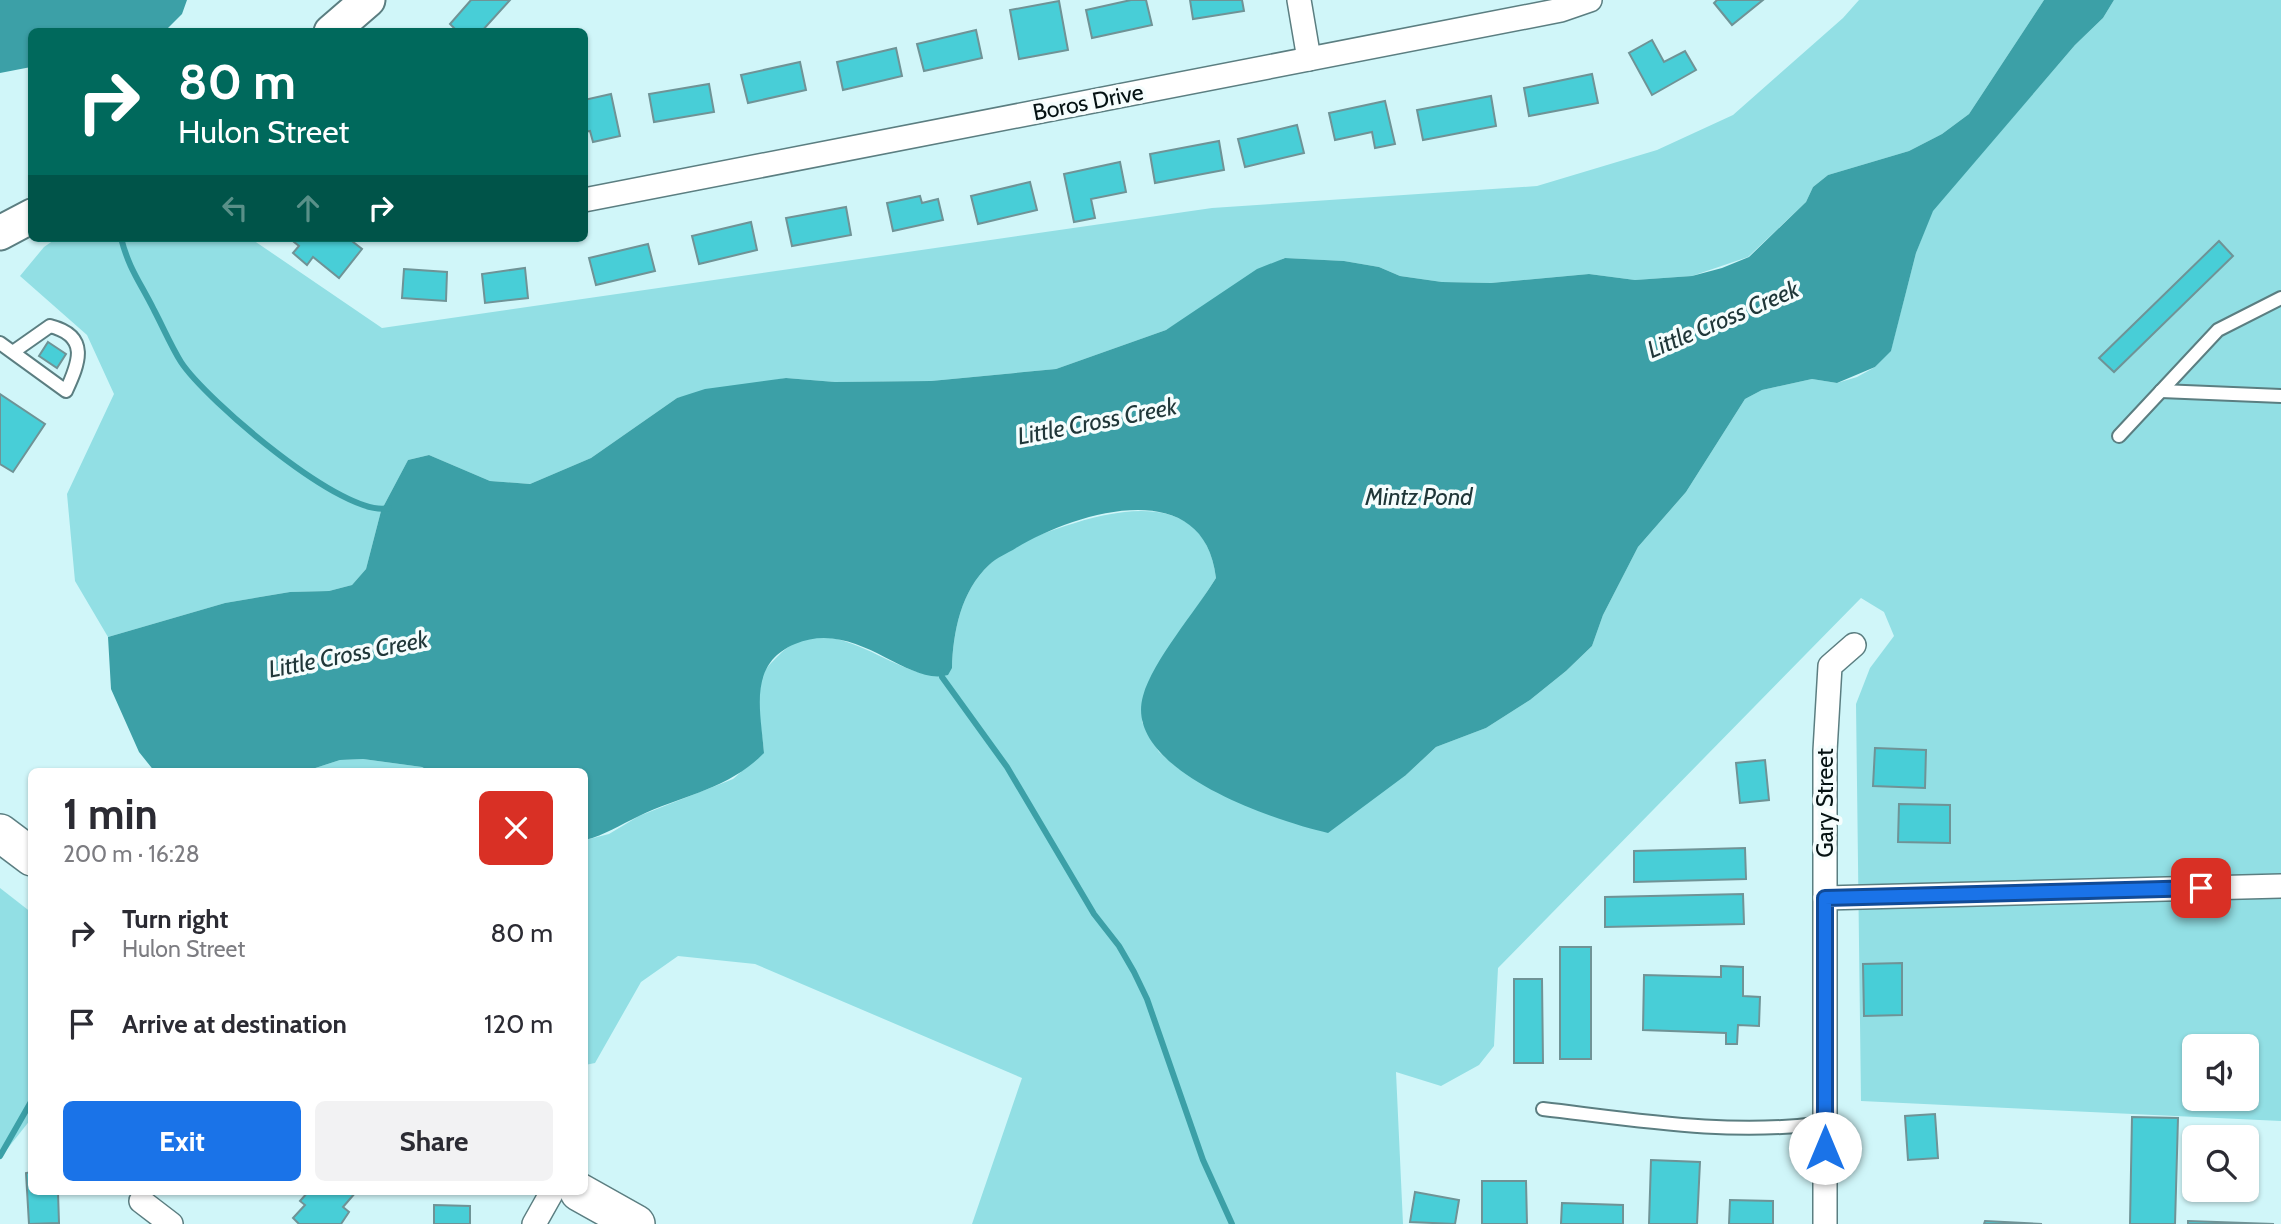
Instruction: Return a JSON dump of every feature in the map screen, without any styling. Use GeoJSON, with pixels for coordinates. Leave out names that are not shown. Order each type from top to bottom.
{"type":"FeatureCollection","features":[{"type":"Feature","properties":{"kind":"main road"},"geometry":{"type":"LineString","coordinates":[[0,833],[28,854]]}},
{"type":"Feature","properties":{"kind":"main road"},"geometry":{"type":"LineString","coordinates":[[584,1195],[636,1224]]}},
{"type":"Feature","properties":{"kind":"street"},"geometry":{"type":"LineString","coordinates":[[336,28],[368,0]]}},
{"type":"Feature","properties":{"kind":"street"},"geometry":{"type":"LineString","coordinates":[[1298,0],[1309,59]]}},
{"type":"Feature","properties":{"kind":"street","name":"Boros Drive"},"geometry":{"type":"LineString","coordinates":[[588,200],[1561,10],[1590,0]]}},
{"type":"Feature","properties":{"kind":"street"},"geometry":{"type":"LineString","coordinates":[[0,233],[28,217]]}},
{"type":"Feature","properties":{"kind":"street","name":"Gary Street"},"geometry":{"type":"LineString","coordinates":[[1825,1224],[1825,751],[1830,666],[1854,645]]}},
{"type":"Feature","properties":{"kind":"street"},"geometry":{"type":"LineString","coordinates":[[1825,898],[2281,886]]}},
{"type":"Feature","properties":{"kind":"street"},"geometry":{"type":"LineString","coordinates":[[534,1224],[550,1195]]}},
{"type":"Feature","properties":{"kind":"street"},"geometry":{"type":"LineString","coordinates":[[141,1201],[172,1224]]}},
{"type":"Feature","properties":{"kind":"lane"},"geometry":{"type":"LineString","coordinates":[[2119,436],[2218,330],[2281,298]]}},
{"type":"Feature","properties":{"kind":"lane"},"geometry":{"type":"LineString","coordinates":[[0,343],[66,391],[79,364],[76,343],[59,329],[50,326],[13,352]]}},
{"type":"Feature","properties":{"kind":"lane"},"geometry":{"type":"LineString","coordinates":[[2161,391],[2281,396]]}},
{"type":"Feature","properties":{"kind":"lane"},"geometry":{"type":"LineString","coordinates":[[1543,1109],[1704,1129],[1788,1128],[1825,1123]]}},
{"type":"Feature","properties":{"kind":"shaded area"},"geometry":{"type":"Polygon","coordinates":[[[1859,0],[2044,0],[1969,114],[1942,134],[1909,151],[1828,175],[1813,187],[1806,202],[1748,257],[1692,276],[1635,280],[1589,274],[1491,283],[1442,282],[1400,276],[1379,267],[1344,261],[1284,258],[1166,330],[1056,369],[931,381],[835,382],[786,378],[677,398],[591,458],[530,484],[490,481],[429,455],[408,460],[381,511],[366,569],[352,585],[329,591],[290,592],[225,603],[108,637],[75,581],[67,494],[114,394],[87,335],[20,276],[51,242],[256,242],[382,328],[1212,208],[1537,186],[1657,150],[1733,115],[1843,18],[1859,0]]]}},
{"type":"Feature","properties":{"kind":"shaded area"},"geometry":{"type":"Polygon","coordinates":[[[2114,0],[2281,0],[2281,1121],[1861,1101],[1856,704],[1870,668],[1894,636],[1884,612],[1861,598],[1498,968],[1494,1046],[1479,1065],[1441,1086],[1396,1072],[1403,1224],[972,1224],[1022,1078],[755,964],[678,956],[641,982],[595,1063],[588,1064],[588,839],[609,834],[639,816],[733,779],[764,752],[759,683],[769,665],[794,643],[812,638],[830,638],[849,642],[921,673],[952,668],[954,640],[965,600],[979,575],[997,558],[1025,541],[1088,519],[1137,511],[1159,512],[1180,518],[1197,531],[1209,550],[1216,578],[1155,671],[1142,722],[1159,752],[1179,769],[1406,775],[1436,747],[1486,728],[1530,700],[1592,646],[1603,615],[1638,547],[1686,492],[1745,399],[1762,390],[1812,379],[1837,383],[1857,377],[1875,367],[1891,350],[1916,253],[1932,211],[2075,45],[2103,18],[2114,0]]]}},
{"type":"Feature","properties":{"kind":"shaded area"},"geometry":{"type":"Polygon","coordinates":[[[363,759],[424,768],[315,768],[340,760],[363,759]]]}},
{"type":"Feature","properties":{"kind":"shaded area"},"geometry":{"type":"Polygon","coordinates":[[[0,888],[28,910],[28,1123],[0,1158],[0,888]]]}},
{"type":"Feature","properties":{"kind":"water"},"geometry":{"type":"Polygon","coordinates":[[[0,0],[187,0],[182,14],[168,28],[28,28],[28,68],[0,73],[0,0]]]}},
{"type":"Feature","properties":{"kind":"water","name":"Mintz Pond"},"geometry":{"type":"Polygon","coordinates":[[[2044,0],[2114,0],[2103,18],[2075,45],[1933,211],[1916,253],[1891,351],[1875,367],[1837,383],[1812,379],[1762,390],[1745,399],[1686,492],[1638,547],[1603,615],[1592,646],[1530,700],[1486,728],[1436,747],[1406,775],[1328,833],[1274,817],[1208,788],[1178,769],[1156,747],[1143,723],[1143,696],[1148,682],[1165,652],[1216,578],[1206,545],[1188,524],[1163,513],[1134,510],[1102,514],[1041,535],[992,562],[979,575],[965,600],[954,640],[952,668],[948,675],[932,676],[915,672],[860,646],[839,640],[818,638],[795,644],[769,664],[763,676],[760,706],[764,753],[721,783],[588,839],[588,768],[424,768],[363,759],[340,760],[315,768],[152,768],[139,752],[111,689],[108,637],[225,603],[290,592],[329,591],[352,585],[366,569],[381,511],[408,460],[429,455],[490,481],[530,484],[591,458],[677,398],[705,389],[786,378],[835,382],[931,381],[1056,369],[1166,330],[1257,269],[1285,258],[1344,261],[1379,267],[1400,276],[1442,282],[1491,283],[1589,274],[1635,280],[1692,276],[1749,257],[1806,202],[1813,187],[1828,175],[1909,151],[1942,134],[1969,114],[2044,0]]]}},
{"type":"Feature","properties":{"kind":"building"},"geometry":{"type":"Polygon","coordinates":[[[471,0],[510,0],[485,28],[454,28],[450,24],[471,0]]]}},
{"type":"Feature","properties":{"kind":"building"},"geometry":{"type":"Polygon","coordinates":[[[1131,0],[1146,0],[1152,25],[1092,38],[1086,10],[1131,0]]]}},
{"type":"Feature","properties":{"kind":"building"},"geometry":{"type":"Polygon","coordinates":[[[1190,0],[1242,0],[1244,11],[1193,19],[1190,0]]]}},
{"type":"Feature","properties":{"kind":"building"},"geometry":{"type":"Polygon","coordinates":[[[1717,0],[1763,0],[1732,25],[1714,3],[1717,0]]]}},
{"type":"Feature","properties":{"kind":"building"},"geometry":{"type":"Polygon","coordinates":[[[1059,1],[1068,50],[1019,59],[1010,10],[1059,1]]]}},
{"type":"Feature","properties":{"kind":"building"},"geometry":{"type":"Polygon","coordinates":[[[976,30],[982,58],[924,71],[917,44],[976,30]]]}},
{"type":"Feature","properties":{"kind":"building"},"geometry":{"type":"Polygon","coordinates":[[[1652,40],[1664,62],[1685,51],[1696,70],[1652,95],[1629,53],[1652,40]]]}},
{"type":"Feature","properties":{"kind":"building"},"geometry":{"type":"Polygon","coordinates":[[[896,48],[902,76],[843,90],[837,62],[896,48]]]}},
{"type":"Feature","properties":{"kind":"building"},"geometry":{"type":"Polygon","coordinates":[[[800,62],[806,90],[748,103],[741,75],[800,62]]]}},
{"type":"Feature","properties":{"kind":"building"},"geometry":{"type":"Polygon","coordinates":[[[1592,74],[1598,103],[1529,116],[1524,88],[1592,74]]]}},
{"type":"Feature","properties":{"kind":"building"},"geometry":{"type":"Polygon","coordinates":[[[709,84],[714,112],[654,122],[649,94],[709,84]]]}},
{"type":"Feature","properties":{"kind":"building"},"geometry":{"type":"Polygon","coordinates":[[[611,94],[620,136],[593,142],[588,131],[588,99],[611,94]]]}},
{"type":"Feature","properties":{"kind":"building"},"geometry":{"type":"Polygon","coordinates":[[[1491,96],[1496,126],[1423,140],[1417,110],[1491,96]]]}},
{"type":"Feature","properties":{"kind":"building"},"geometry":{"type":"Polygon","coordinates":[[[1385,101],[1395,144],[1375,148],[1372,132],[1335,140],[1329,113],[1385,101]]]}},
{"type":"Feature","properties":{"kind":"building"},"geometry":{"type":"Polygon","coordinates":[[[1297,125],[1304,153],[1245,167],[1238,139],[1297,125]]]}},
{"type":"Feature","properties":{"kind":"building"},"geometry":{"type":"Polygon","coordinates":[[[1219,141],[1224,170],[1155,183],[1150,154],[1219,141]]]}},
{"type":"Feature","properties":{"kind":"building"},"geometry":{"type":"Polygon","coordinates":[[[1120,162],[1126,192],[1091,199],[1095,218],[1074,222],[1064,174],[1120,162]]]}},
{"type":"Feature","properties":{"kind":"building"},"geometry":{"type":"Polygon","coordinates":[[[1030,182],[1037,210],[978,224],[971,196],[1030,182]]]}},
{"type":"Feature","properties":{"kind":"building"},"geometry":{"type":"Polygon","coordinates":[[[920,196],[922,203],[938,199],[943,220],[893,231],[887,203],[920,196]]]}},
{"type":"Feature","properties":{"kind":"building"},"geometry":{"type":"Polygon","coordinates":[[[846,207],[851,235],[792,246],[786,218],[846,207]]]}},
{"type":"Feature","properties":{"kind":"building"},"geometry":{"type":"Polygon","coordinates":[[[751,222],[757,250],[699,264],[692,236],[751,222]]]}},
{"type":"Feature","properties":{"kind":"building"},"geometry":{"type":"Polygon","coordinates":[[[2219,241],[2233,256],[2114,372],[2099,358],[2219,241]]]}},
{"type":"Feature","properties":{"kind":"building"},"geometry":{"type":"Polygon","coordinates":[[[294,242],[353,242],[362,249],[339,278],[313,257],[307,265],[293,253],[299,246],[294,242]]]}},
{"type":"Feature","properties":{"kind":"building"},"geometry":{"type":"Polygon","coordinates":[[[648,244],[655,271],[596,285],[589,258],[648,244]]]}},
{"type":"Feature","properties":{"kind":"building"},"geometry":{"type":"Polygon","coordinates":[[[525,268],[528,298],[485,303],[482,274],[525,268]]]}},
{"type":"Feature","properties":{"kind":"building"},"geometry":{"type":"Polygon","coordinates":[[[404,269],[447,272],[446,301],[402,298],[404,269]]]}},
{"type":"Feature","properties":{"kind":"building"},"geometry":{"type":"Polygon","coordinates":[[[48,342],[66,354],[57,368],[39,356],[48,342]]]}},
{"type":"Feature","properties":{"kind":"building"},"geometry":{"type":"Polygon","coordinates":[[[0,394],[45,424],[13,472],[0,464],[0,394]]]}},
{"type":"Feature","properties":{"kind":"building"},"geometry":{"type":"Polygon","coordinates":[[[1875,748],[1926,750],[1925,788],[1873,786],[1875,748]]]}},
{"type":"Feature","properties":{"kind":"building"},"geometry":{"type":"Polygon","coordinates":[[[1765,760],[1769,800],[1740,803],[1736,763],[1765,760]]]}},
{"type":"Feature","properties":{"kind":"building"},"geometry":{"type":"Polygon","coordinates":[[[1899,804],[1950,805],[1950,843],[1898,842],[1899,804]]]}},
{"type":"Feature","properties":{"kind":"building"},"geometry":{"type":"Polygon","coordinates":[[[1745,848],[1746,879],[1634,882],[1634,851],[1745,848]]]}},
{"type":"Feature","properties":{"kind":"building"},"geometry":{"type":"Polygon","coordinates":[[[1743,894],[1744,924],[1605,927],[1605,897],[1743,894]]]}},
{"type":"Feature","properties":{"kind":"building"},"geometry":{"type":"Polygon","coordinates":[[[1560,947],[1591,947],[1591,1059],[1560,1059],[1560,947]]]}},
{"type":"Feature","properties":{"kind":"building"},"geometry":{"type":"Polygon","coordinates":[[[1902,963],[1902,1015],[1864,1016],[1863,964],[1902,963]]]}},
{"type":"Feature","properties":{"kind":"building"},"geometry":{"type":"Polygon","coordinates":[[[1721,966],[1743,967],[1743,996],[1760,997],[1759,1026],[1738,1025],[1737,1044],[1726,1044],[1726,1033],[1643,1030],[1644,975],[1721,977],[1721,966]]]}},
{"type":"Feature","properties":{"kind":"building"},"geometry":{"type":"Polygon","coordinates":[[[1514,979],[1542,979],[1543,1063],[1514,1063],[1514,979]]]}},
{"type":"Feature","properties":{"kind":"building"},"geometry":{"type":"Polygon","coordinates":[[[1935,1114],[1938,1158],[1908,1160],[1905,1116],[1935,1114]]]}},
{"type":"Feature","properties":{"kind":"building"},"geometry":{"type":"Polygon","coordinates":[[[2132,1117],[2178,1118],[2175,1224],[2130,1224],[2132,1117]]]}},
{"type":"Feature","properties":{"kind":"building"},"geometry":{"type":"Polygon","coordinates":[[[1651,1160],[1700,1162],[1697,1224],[1649,1224],[1651,1160]]]}},
{"type":"Feature","properties":{"kind":"building"},"geometry":{"type":"Polygon","coordinates":[[[26,1173],[28,1195],[58,1195],[59,1223],[29,1224],[26,1173]]]}},
{"type":"Feature","properties":{"kind":"building"},"geometry":{"type":"Polygon","coordinates":[[[1482,1181],[1526,1181],[1527,1224],[1482,1224],[1482,1181]]]}},
{"type":"Feature","properties":{"kind":"building"},"geometry":{"type":"Polygon","coordinates":[[[1415,1192],[1459,1200],[1455,1224],[1410,1222],[1415,1192]]]}},
{"type":"Feature","properties":{"kind":"building"},"geometry":{"type":"Polygon","coordinates":[[[305,1195],[353,1195],[343,1207],[349,1212],[341,1224],[299,1224],[293,1218],[305,1205],[300,1201],[305,1195]]]}},
{"type":"Feature","properties":{"kind":"building"},"geometry":{"type":"Polygon","coordinates":[[[1730,1200],[1773,1201],[1773,1224],[1729,1224],[1730,1200]]]}},
{"type":"Feature","properties":{"kind":"building"},"geometry":{"type":"Polygon","coordinates":[[[1562,1203],[1623,1205],[1623,1224],[1561,1224],[1562,1203]]]}},
{"type":"Feature","properties":{"kind":"building"},"geometry":{"type":"Polygon","coordinates":[[[434,1205],[470,1206],[470,1224],[434,1224],[434,1205]]]}},
{"type":"Feature","properties":{"kind":"building"},"geometry":{"type":"Polygon","coordinates":[[[1985,1221],[2042,1224],[1984,1224],[1985,1221]]]}},
{"type":"Feature","properties":{"kind":"building"},"geometry":{"type":"Polygon","coordinates":[[[2188,1221],[2274,1224],[2188,1224],[2188,1221]]]}},
{"type":"Feature","properties":{"kind":"waterway"},"geometry":{"type":"LineString","coordinates":[[122,242],[131,267],[177,356],[217,402],[310,477],[368,507],[389,508]]}},
{"type":"Feature","properties":{"kind":"waterway"},"geometry":{"type":"LineString","coordinates":[[941,671],[942,677],[1007,767],[1094,914],[1119,946],[1134,972],[1147,999],[1203,1160],[1232,1224]]}},
{"type":"Feature","properties":{"kind":"waterway","name":"Little Cross Creek"},"geometry":{"type":"LineString","coordinates":[[0,1156],[28,1107]]}},
{"type":"Feature","properties":{"kind":"route"},"geometry":{"type":"LineString","coordinates":[[1825,1148],[1825,898],[2201,888]]}}]}
